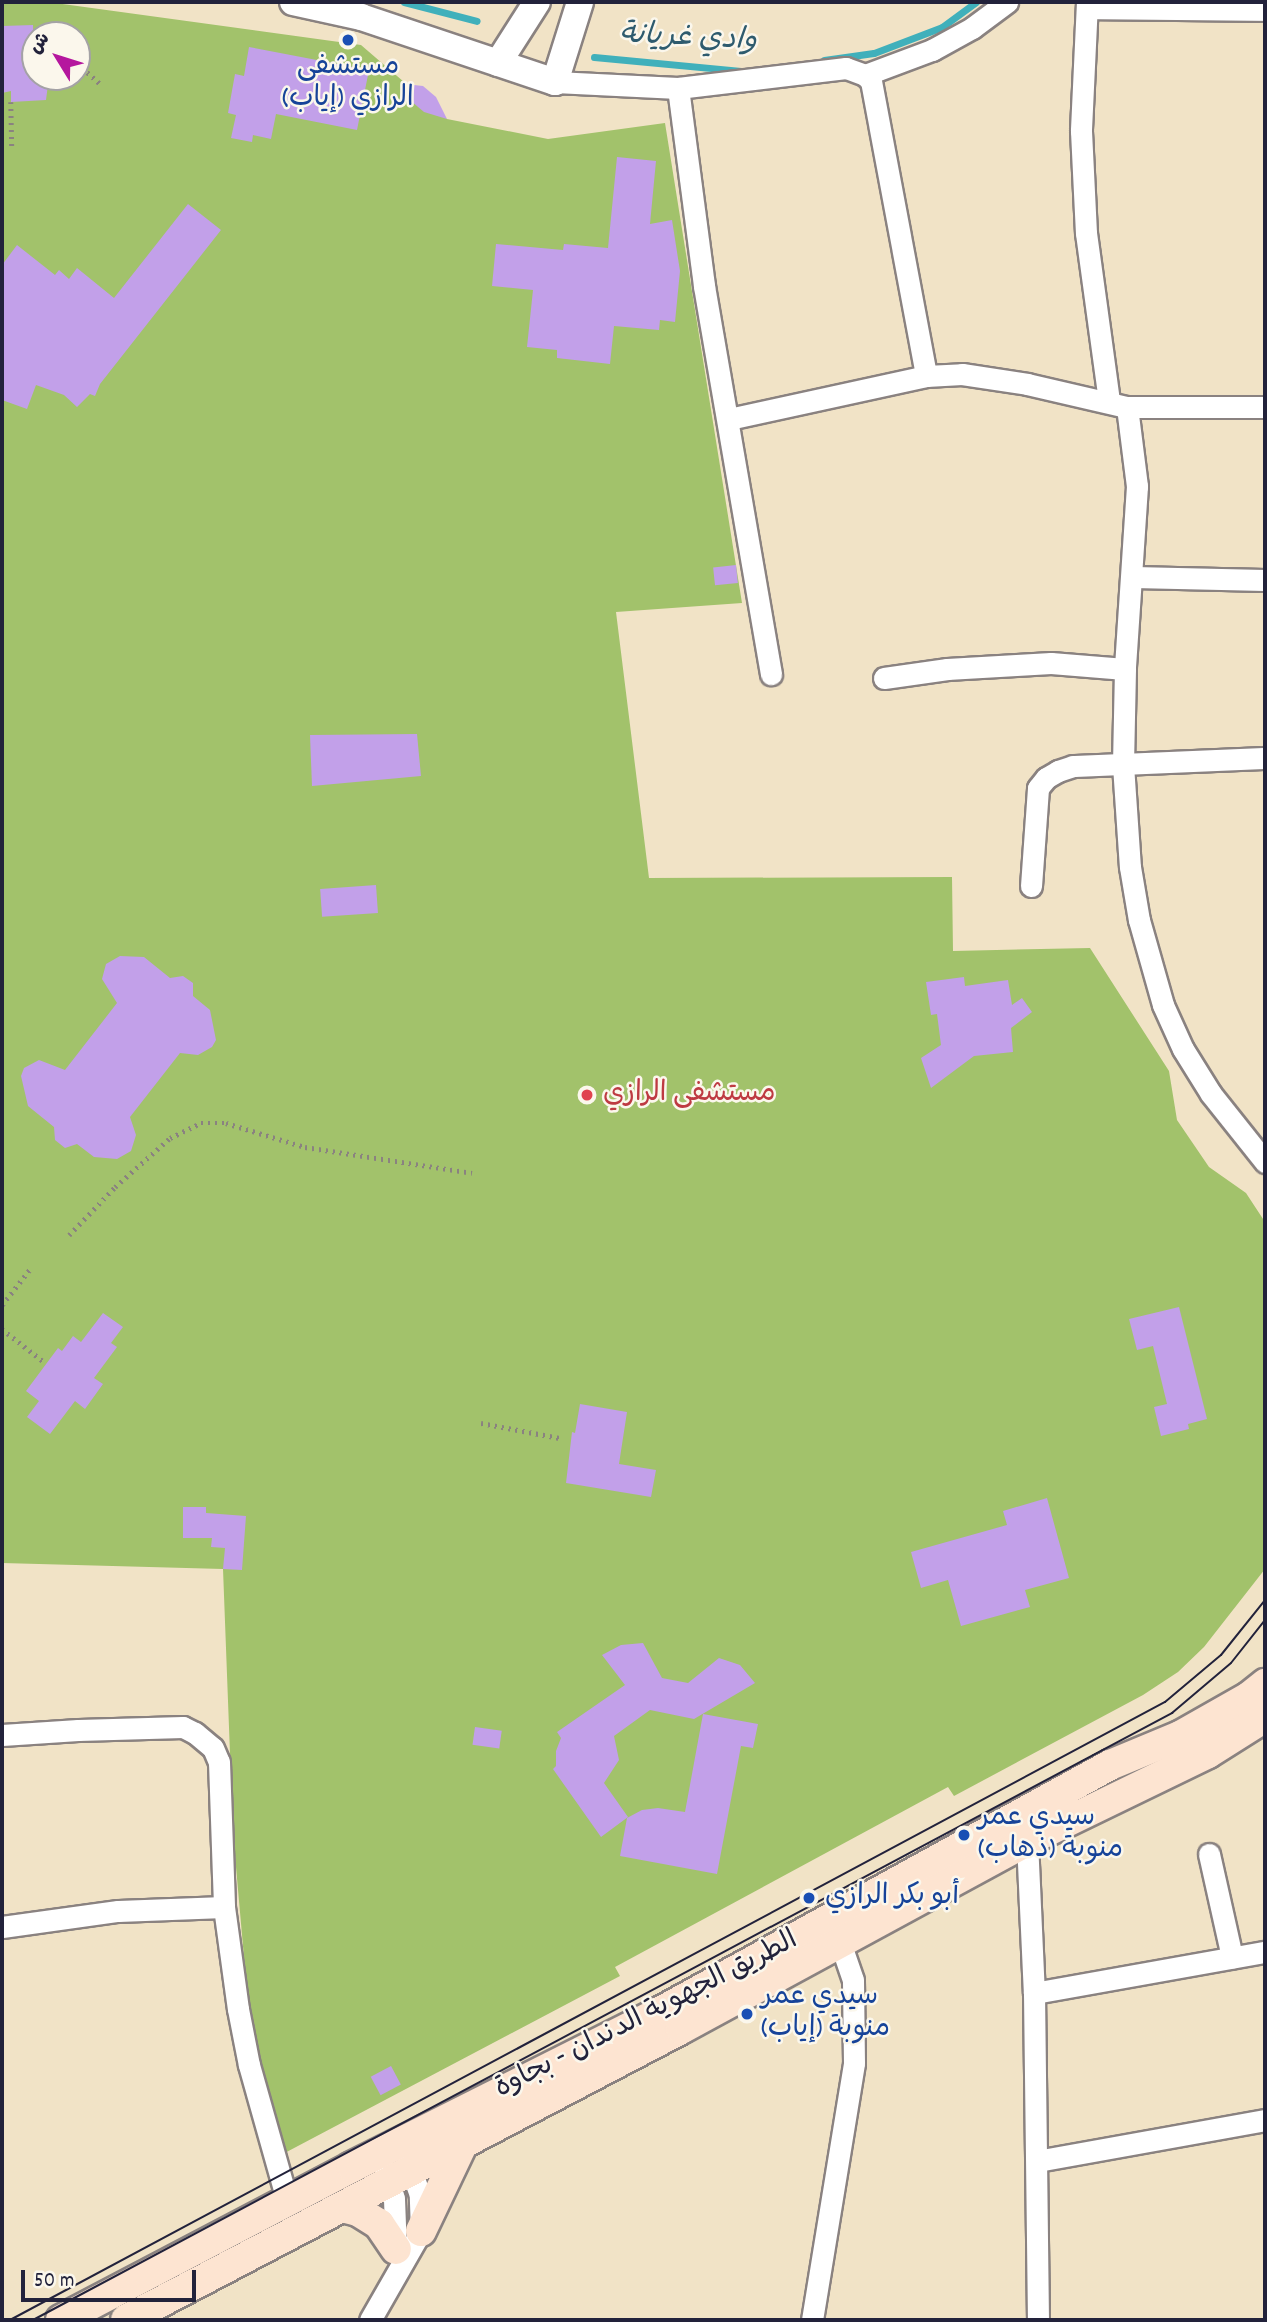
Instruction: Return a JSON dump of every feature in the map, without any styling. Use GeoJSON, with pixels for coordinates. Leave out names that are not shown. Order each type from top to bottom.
{"type":"FeatureCollection","features":[{"type":"Feature","properties":{"kind":"main road","name":"الطريق الجهوية الدندان - بجاوة"},"geometry":{"type":"LineString","coordinates":[[126,2320],[840,1943],[1023,1829],[1110,1765],[1180,1736],[1249,1697],[1265,1684]]}},
{"type":"Feature","properties":{"kind":"main road","name":"الطريق الجهوية الدندان - بجاوة"},"geometry":{"type":"LineString","coordinates":[[61,2320],[389,2148],[1023,1829],[1208,1753],[1265,1717]]}},
{"type":"Feature","properties":{"kind":"main road"},"geometry":{"type":"LineString","coordinates":[[421,2231],[463,2143]]}},
{"type":"Feature","properties":{"kind":"main road"},"geometry":{"type":"LineString","coordinates":[[342,2207],[358,2211],[379,2224],[396,2249]]}},
{"type":"Feature","properties":{"kind":"street"},"geometry":{"type":"LineString","coordinates":[[293,2],[360,17],[555,82],[678,88],[846,68],[865,75],[871,81],[926,376]]}},
{"type":"Feature","properties":{"kind":"street"},"geometry":{"type":"LineString","coordinates":[[498,64],[537,2]]}},
{"type":"Feature","properties":{"kind":"street"},"geometry":{"type":"LineString","coordinates":[[555,82],[580,2]]}},
{"type":"Feature","properties":{"kind":"street"},"geometry":{"type":"LineString","coordinates":[[865,75],[932,50],[972,28],[1007,2]]}},
{"type":"Feature","properties":{"kind":"street"},"geometry":{"type":"LineString","coordinates":[[1265,10],[1087,5],[1081,131],[1086,233],[1118,404],[1138,486],[1125,669],[1124,765],[1134,893],[1163,1004],[1183,1049],[1211,1094],[1265,1162]]}},
{"type":"Feature","properties":{"kind":"street"},"geometry":{"type":"LineString","coordinates":[[678,88],[704,286],[771,674]]}},
{"type":"Feature","properties":{"kind":"street"},"geometry":{"type":"LineString","coordinates":[[729,419],[926,376],[961,374],[1118,404],[1265,407]]}},
{"type":"Feature","properties":{"kind":"street"},"geometry":{"type":"LineString","coordinates":[[1133,577],[1265,580]]}},
{"type":"Feature","properties":{"kind":"street"},"geometry":{"type":"LineString","coordinates":[[884,678],[947,669],[1051,663],[1125,669]]}},
{"type":"Feature","properties":{"kind":"street"},"geometry":{"type":"LineString","coordinates":[[1031,886],[1038,788],[1046,778],[1073,766],[1265,758]]}},
{"type":"Feature","properties":{"kind":"street"},"geometry":{"type":"LineString","coordinates":[[2,1735],[183,1727],[206,1740],[219,1762],[224,1908],[237,2009],[249,2065],[288,2200]]}},
{"type":"Feature","properties":{"kind":"street"},"geometry":{"type":"LineString","coordinates":[[1023,1829],[1034,1993],[1038,2320]]}},
{"type":"Feature","properties":{"kind":"street"},"geometry":{"type":"LineString","coordinates":[[1209,1854],[1232,1957]]}},
{"type":"Feature","properties":{"kind":"street"},"geometry":{"type":"LineString","coordinates":[[2,1927],[118,1911],[224,1908]]}},
{"type":"Feature","properties":{"kind":"street"},"geometry":{"type":"LineString","coordinates":[[813,2320],[854,2063],[856,2018],[853,1980],[840,1943]]}},
{"type":"Feature","properties":{"kind":"street"},"geometry":{"type":"LineString","coordinates":[[1034,1993],[1265,1952]]}},
{"type":"Feature","properties":{"kind":"street"},"geometry":{"type":"LineString","coordinates":[[1037,2161],[1265,2120]]}},
{"type":"Feature","properties":{"kind":"street"},"geometry":{"type":"LineString","coordinates":[[370,2320],[421,2231],[420,2195],[401,2176],[389,2148]]}},
{"type":"Feature","properties":{"kind":"street"},"geometry":{"type":"LineString","coordinates":[[391,2284],[401,2176]]}},
{"type":"Feature","properties":{"kind":"path"},"geometry":{"type":"LineString","coordinates":[[91,76],[100,84]]}},
{"type":"Feature","properties":{"kind":"path"},"geometry":{"type":"LineString","coordinates":[[11,102],[12,150]]}},
{"type":"Feature","properties":{"kind":"path"},"geometry":{"type":"LineString","coordinates":[[69,1235],[115,1187],[170,1138],[201,1123],[226,1123],[305,1147],[472,1173]]}},
{"type":"Feature","properties":{"kind":"path"},"geometry":{"type":"LineString","coordinates":[[2,1305],[30,1269]]}},
{"type":"Feature","properties":{"kind":"path"},"geometry":{"type":"LineString","coordinates":[[2,1329],[43,1361]]}},
{"type":"Feature","properties":{"kind":"path"},"geometry":{"type":"LineString","coordinates":[[481,1423],[560,1438]]}},
{"type":"Feature","properties":{"kind":"green space","name":"مستشفى الرازي"},"geometry":{"type":"Polygon","coordinates":[[[2,2],[48,2],[361,45],[447,119],[548,139],[665,123],[742,603],[616,612],[649,878],[952,877],[953,951],[1090,948],[1169,1071],[1177,1120],[1209,1167],[1246,1193],[1265,1222],[1265,1569],[1204,1647],[1178,1672],[1143,1695],[954,1796],[948,1787],[615,1967],[620,1976],[279,2156],[249,2014],[233,1833],[223,1569],[2,1563],[2,2]]]}},
{"type":"Feature","properties":{"kind":"building"},"geometry":{"type":"Polygon","coordinates":[[[21,25],[21,91],[47,91],[46,100],[11,102],[11,91],[2,93],[2,26],[21,25]]]}},
{"type":"Feature","properties":{"kind":"building"},"geometry":{"type":"Polygon","coordinates":[[[249,47],[369,70],[357,130],[276,114],[271,139],[253,135],[252,142],[231,138],[236,115],[228,113],[235,74],[244,76],[249,47]]]}},
{"type":"Feature","properties":{"kind":"building"},"geometry":{"type":"Polygon","coordinates":[[[405,84],[423,86],[436,97],[447,119],[424,112],[411,101],[405,84]]]}},
{"type":"Feature","properties":{"kind":"building"},"geometry":{"type":"Polygon","coordinates":[[[617,157],[656,161],[650,224],[672,220],[680,271],[675,322],[660,320],[659,330],[614,326],[610,364],[557,358],[557,350],[527,347],[533,290],[492,286],[496,244],[563,250],[564,244],[608,248],[617,157]]]}},
{"type":"Feature","properties":{"kind":"building"},"geometry":{"type":"Polygon","coordinates":[[[188,204],[221,230],[100,384],[95,396],[90,394],[77,407],[64,395],[36,385],[27,409],[2,400],[2,265],[17,245],[55,275],[59,270],[69,279],[77,268],[114,298],[188,204]]]}},
{"type":"Feature","properties":{"kind":"building"},"geometry":{"type":"Polygon","coordinates":[[[736,565],[738,583],[715,585],[713,567],[736,565]]]}},
{"type":"Feature","properties":{"kind":"building"},"geometry":{"type":"Polygon","coordinates":[[[417,734],[421,776],[312,786],[310,735],[417,734]]]}},
{"type":"Feature","properties":{"kind":"building"},"geometry":{"type":"Polygon","coordinates":[[[376,885],[378,913],[322,917],[320,889],[376,885]]]}},
{"type":"Feature","properties":{"kind":"building"},"geometry":{"type":"Polygon","coordinates":[[[120,956],[144,957],[170,978],[183,976],[193,983],[193,996],[210,1010],[216,1040],[212,1047],[198,1055],[180,1053],[130,1117],[136,1135],[131,1151],[117,1159],[94,1157],[77,1144],[65,1148],[55,1140],[54,1127],[28,1106],[21,1076],[24,1068],[39,1060],[65,1070],[117,1003],[102,979],[106,964],[120,956]]]}},
{"type":"Feature","properties":{"kind":"building"},"geometry":{"type":"Polygon","coordinates":[[[964,977],[965,986],[1008,980],[1012,1005],[1022,998],[1032,1012],[1011,1028],[1013,1052],[974,1056],[931,1088],[921,1058],[941,1045],[937,1014],[931,1015],[926,982],[964,977]]]}},
{"type":"Feature","properties":{"kind":"building"},"geometry":{"type":"Polygon","coordinates":[[[1179,1307],[1207,1419],[1188,1424],[1189,1429],[1161,1436],[1154,1407],[1167,1404],[1153,1346],[1137,1350],[1129,1319],[1179,1307]]]}},
{"type":"Feature","properties":{"kind":"building"},"geometry":{"type":"Polygon","coordinates":[[[103,1313],[123,1327],[111,1343],[117,1347],[94,1378],[103,1384],[85,1409],[75,1401],[50,1434],[27,1417],[39,1401],[26,1391],[58,1348],[62,1351],[73,1336],[81,1342],[103,1313]]]}},
{"type":"Feature","properties":{"kind":"building"},"geometry":{"type":"Polygon","coordinates":[[[580,1404],[627,1412],[619,1464],[656,1470],[651,1497],[566,1483],[572,1432],[575,1433],[580,1404]]]}},
{"type":"Feature","properties":{"kind":"building"},"geometry":{"type":"Polygon","coordinates":[[[1047,1498],[1069,1578],[1025,1590],[1030,1607],[961,1626],[948,1580],[921,1588],[911,1552],[1007,1525],[1003,1511],[1047,1498]]]}},
{"type":"Feature","properties":{"kind":"building"},"geometry":{"type":"Polygon","coordinates":[[[183,1507],[206,1507],[206,1513],[246,1516],[242,1570],[223,1569],[225,1548],[211,1547],[212,1538],[183,1538],[183,1507]]]}},
{"type":"Feature","properties":{"kind":"building"},"geometry":{"type":"Polygon","coordinates":[[[643,1643],[662,1678],[688,1683],[719,1658],[740,1665],[755,1683],[694,1719],[650,1710],[614,1736],[619,1760],[604,1783],[628,1817],[601,1837],[553,1769],[556,1766],[556,1751],[561,1738],[557,1732],[625,1685],[602,1655],[621,1645],[643,1643]]]}},
{"type":"Feature","properties":{"kind":"building"},"geometry":{"type":"Polygon","coordinates":[[[703,1714],[758,1724],[753,1748],[741,1746],[717,1874],[620,1856],[627,1818],[642,1810],[658,1808],[685,1812],[703,1714]]]}},
{"type":"Feature","properties":{"kind":"building"},"geometry":{"type":"Polygon","coordinates":[[[475,1727],[502,1731],[499,1749],[472,1745],[475,1727]]]}},
{"type":"Feature","properties":{"kind":"building"},"geometry":{"type":"Polygon","coordinates":[[[391,2066],[401,2085],[381,2095],[371,2077],[391,2066]]]}},
{"type":"Feature","properties":{"kind":"waterway"},"geometry":{"type":"LineString","coordinates":[[404,2],[477,21]]}},
{"type":"Feature","properties":{"kind":"waterway","name":"وادي غريانة"},"geometry":{"type":"LineString","coordinates":[[824,60],[874,53],[942,27],[976,2]]}},
{"type":"Feature","properties":{"kind":"waterway","name":"وادي غريانة"},"geometry":{"type":"LineString","coordinates":[[594,57],[743,71]]}},
{"type":"Feature","properties":{"kind":"tram line"},"geometry":{"type":"LineString","coordinates":[[10,2320],[1165,1702],[1221,1655],[1265,1600]]}},
{"type":"Feature","properties":{"kind":"tram line"},"geometry":{"type":"LineString","coordinates":[[33,2320],[1172,1713],[1231,1663],[1265,1620]]}},
{"type":"Feature","properties":{"kind":"place","name":"مستشفى الرازي (إياب)"},"geometry":{"type":"Point","coordinates":[348,40]}},
{"type":"Feature","properties":{"kind":"place","name":"مستشفى الرازي"},"geometry":{"type":"Point","coordinates":[587,1095]}},
{"type":"Feature","properties":{"kind":"place","name":"سيدي عمر منوبة (ذهاب)"},"geometry":{"type":"Point","coordinates":[964,1835]}},
{"type":"Feature","properties":{"kind":"place","name":"أبو بكر الرازي"},"geometry":{"type":"Point","coordinates":[809,1898]}},
{"type":"Feature","properties":{"kind":"place","name":"سيدي عمر منوبة (إياب)"},"geometry":{"type":"Point","coordinates":[747,2014]}}]}
